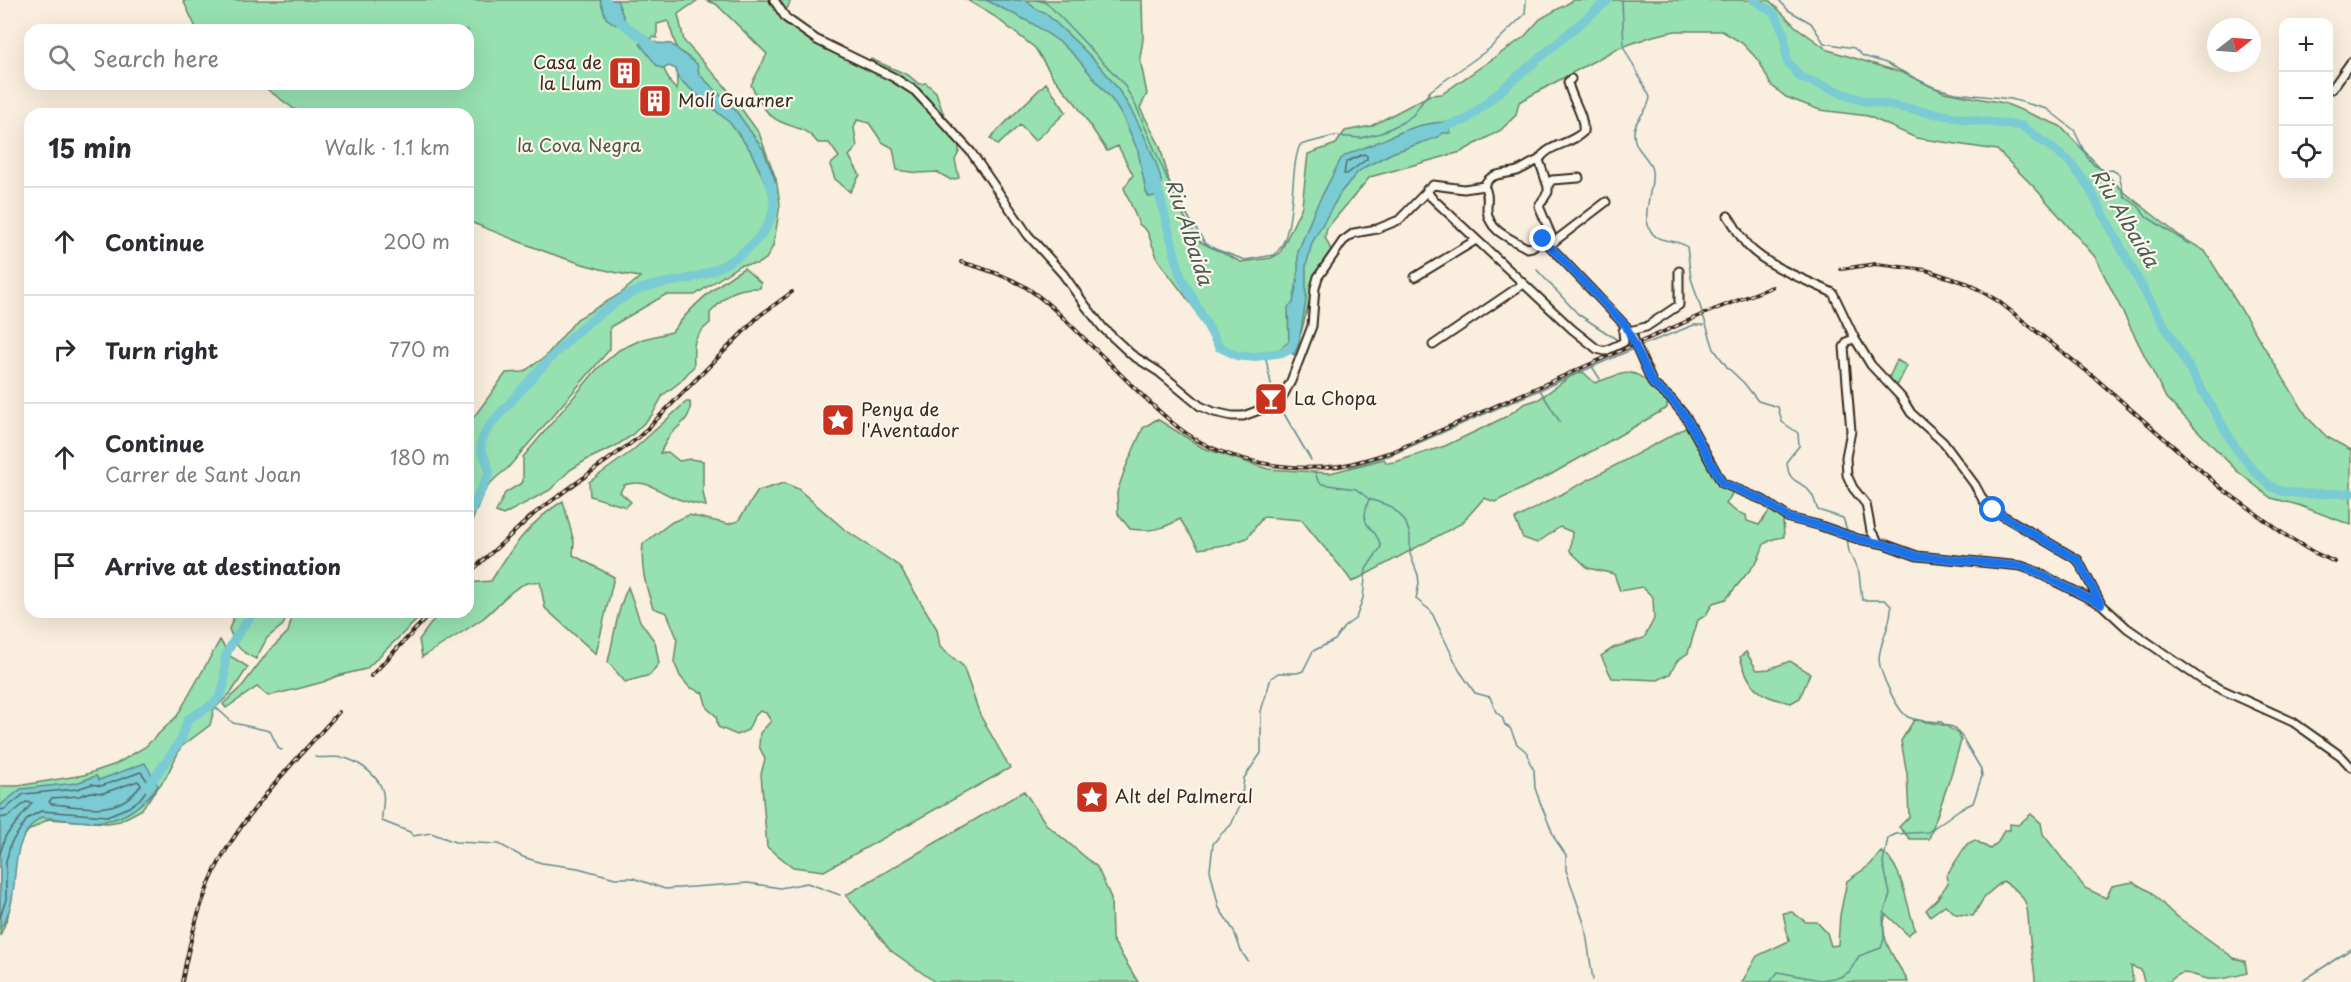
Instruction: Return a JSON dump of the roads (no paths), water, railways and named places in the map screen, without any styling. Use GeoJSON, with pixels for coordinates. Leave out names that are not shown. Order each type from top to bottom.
{"type":"FeatureCollection","features":[{"type":"Feature","properties":{"kind":"street"},"geometry":{"type":"LineString","coordinates":[[774,0],[786,18],[817,40],[893,77],[915,91],[971,152],[1028,235],[1063,274],[1104,328],[1132,355],[1159,372],[1200,406],[1232,416],[1243,416],[1279,403],[1291,381],[1309,337],[1315,314],[1315,288],[1322,269],[1349,236],[1377,229],[1399,220],[1426,189],[1436,184],[1464,189],[1484,186],[1491,177],[1517,171],[1583,132],[1583,124],[1568,85],[1571,79]]}},
{"type":"Feature","properties":{"kind":"street"},"geometry":{"type":"LineString","coordinates":[[2333,88],[2351,62]]}},
{"type":"Feature","properties":{"kind":"street"},"geometry":{"type":"LineString","coordinates":[[1539,160],[1548,185],[1548,192],[1539,206],[1552,244]]}},
{"type":"Feature","properties":{"kind":"street"},"geometry":{"type":"LineString","coordinates":[[1548,185],[1552,180],[1579,178]]}},
{"type":"Feature","properties":{"kind":"street"},"geometry":{"type":"LineString","coordinates":[[1484,186],[1487,192],[1488,215],[1497,231],[1527,248],[1543,239],[1552,244],[1629,331],[1653,384],[1671,399],[1686,417],[1722,483],[1763,500],[1789,518],[1810,522],[1917,556],[2021,566],[2032,570],[2101,604],[2127,628],[2192,674],[2293,722],[2341,756],[2351,767]]}},
{"type":"Feature","properties":{"kind":"street"},"geometry":{"type":"LineString","coordinates":[[1426,189],[1430,196],[1572,330],[1600,352],[1624,342],[1623,331],[1648,326],[1679,306],[1678,272]]}},
{"type":"Feature","properties":{"kind":"street"},"geometry":{"type":"LineString","coordinates":[[1552,244],[1606,202]]}},
{"type":"Feature","properties":{"kind":"street"},"geometry":{"type":"LineString","coordinates":[[1728,216],[1738,235],[1758,255],[1799,278],[1833,293],[1855,339],[1871,365],[1901,397],[1911,413],[1943,442],[1988,505],[2078,560],[2101,604]]}},
{"type":"Feature","properties":{"kind":"street"},"geometry":{"type":"LineString","coordinates":[[1415,277],[1476,240]]}},
{"type":"Feature","properties":{"kind":"street"},"geometry":{"type":"LineString","coordinates":[[1433,345],[1523,284]]}},
{"type":"Feature","properties":{"kind":"street"},"geometry":{"type":"LineString","coordinates":[[1855,339],[1848,341],[1844,347],[1851,431],[1846,457],[1846,475],[1866,504],[1871,531],[1880,543]]}},
{"type":"Feature","properties":{"kind":"street"},"geometry":{"type":"LineString","coordinates":[[2341,756],[2351,759]]}},
{"type":"Feature","properties":{"kind":"water"},"geometry":{"type":"Polygon","coordinates":[[[600,0],[617,0],[625,21],[616,25],[606,18],[600,0]]]}},
{"type":"Feature","properties":{"kind":"water"},"geometry":{"type":"Polygon","coordinates":[[[986,0],[1025,0],[1044,12],[1104,71],[1138,122],[1154,158],[1161,179],[1156,196],[1149,197],[1146,192],[1138,151],[1123,117],[1112,100],[1076,57],[1061,43],[1033,24],[986,0]]]}},
{"type":"Feature","properties":{"kind":"water"},"geometry":{"type":"Polygon","coordinates":[[[644,37],[657,43],[671,44],[697,64],[699,74],[736,111],[763,149],[776,182],[766,184],[750,150],[730,123],[678,78],[676,69],[669,66],[663,69],[657,66],[640,44],[644,37]]]}},
{"type":"Feature","properties":{"kind":"water"},"geometry":{"type":"Polygon","coordinates":[[[1447,122],[1451,133],[1443,133],[1438,137],[1392,153],[1365,167],[1341,192],[1312,243],[1306,266],[1306,300],[1299,342],[1294,355],[1289,351],[1288,307],[1293,303],[1298,276],[1298,252],[1315,209],[1341,159],[1405,130],[1447,122]]]}},
{"type":"Feature","properties":{"kind":"water"},"geometry":{"type":"Polygon","coordinates":[[[145,763],[158,786],[131,811],[118,818],[91,822],[41,817],[29,829],[21,842],[12,899],[8,914],[0,928],[0,807],[2,804],[21,789],[76,783],[96,776],[99,780],[145,763]]]}},
{"type":"Feature","properties":{"kind":"waterway","name":"Riu Albaida"},"geometry":{"type":"LineString","coordinates":[[606,0],[619,21],[652,45]]}},
{"type":"Feature","properties":{"kind":"waterway"},"geometry":{"type":"LineString","coordinates":[[1037,0],[1047,3],[1123,83],[1136,106],[1174,195],[1205,243],[1245,260],[1274,255],[1282,246],[1290,219],[1294,171],[1300,145],[1334,136],[1361,138],[1381,133],[1403,122],[1413,115],[1430,91],[1489,49],[1525,14],[1526,0]]}},
{"type":"Feature","properties":{"kind":"waterway","name":"Riu Albaida"},"geometry":{"type":"LineString","coordinates":[[1439,128],[1466,120],[1608,0]]}},
{"type":"Feature","properties":{"kind":"waterway"},"geometry":{"type":"LineString","coordinates":[[1622,0],[1624,48],[1650,97],[1634,129],[1637,145],[1652,171],[1647,212],[1649,227],[1657,237],[1687,247],[1691,278],[1714,349],[1758,401],[1778,407],[1782,422],[1798,433],[1799,446],[1787,461],[1789,474],[1812,494],[1818,510],[1843,518],[1848,533]]}},
{"type":"Feature","properties":{"kind":"waterway","name":"Riu Albaida"},"geometry":{"type":"LineString","coordinates":[[1754,0],[1774,13],[1784,33],[1787,61],[1800,77],[1861,100],[1971,120],[2022,126],[2068,160],[2087,184],[2142,287],[2235,447],[2255,472],[2272,487],[2281,491],[2303,494],[2351,493]]}},
{"type":"Feature","properties":{"kind":"waterway"},"geometry":{"type":"LineString","coordinates":[[1779,0],[1788,10],[1811,23],[1824,43],[1854,48],[1863,56],[1886,63],[1932,87],[1956,93],[2011,99],[2047,109],[2074,130],[2087,157],[2094,165],[2105,171],[2112,170],[2119,174],[2124,196],[2138,206],[2147,217],[2189,244]]}},
{"type":"Feature","properties":{"kind":"waterway","name":"Riu Albaida"},"geometry":{"type":"LineString","coordinates":[[474,504],[489,474],[481,449],[484,435],[536,373],[580,329],[630,294],[645,288],[705,274],[734,259],[748,248],[760,236],[773,209],[772,191],[765,172]]}},
{"type":"Feature","properties":{"kind":"waterway","name":"Riu Albaida"},"geometry":{"type":"LineString","coordinates":[[1155,179],[1181,277],[1219,347],[1238,356],[1252,357],[1285,352],[1291,348],[1294,340]]}},
{"type":"Feature","properties":{"kind":"waterway"},"geometry":{"type":"LineString","coordinates":[[1537,270],[1578,314],[1619,341]]}},
{"type":"Feature","properties":{"kind":"waterway"},"geometry":{"type":"LineString","coordinates":[[1640,346],[1694,325],[1704,325]]}},
{"type":"Feature","properties":{"kind":"waterway"},"geometry":{"type":"LineString","coordinates":[[1349,467],[1391,455],[1633,349]]}},
{"type":"Feature","properties":{"kind":"waterway"},"geometry":{"type":"LineString","coordinates":[[1265,354],[1272,389],[1277,400]]}},
{"type":"Feature","properties":{"kind":"waterway"},"geometry":{"type":"LineString","coordinates":[[1593,368],[1600,379]]}},
{"type":"Feature","properties":{"kind":"waterway"},"geometry":{"type":"LineString","coordinates":[[1540,390],[1560,422]]}},
{"type":"Feature","properties":{"kind":"waterway"},"geometry":{"type":"LineString","coordinates":[[1280,407],[1311,460]]}},
{"type":"Feature","properties":{"kind":"waterway"},"geometry":{"type":"LineString","coordinates":[[1315,472],[1318,481],[1322,484],[1356,489],[1369,499],[1390,506],[1406,523],[1410,535],[1410,554],[1418,575],[1416,599],[1431,611],[1459,670],[1475,693],[1490,697],[1496,712],[1510,728],[1517,744],[1528,753],[1540,802],[1555,839],[1566,855],[1566,870],[1585,926],[1593,980]]}},
{"type":"Feature","properties":{"kind":"waterway"},"geometry":{"type":"LineString","coordinates":[[1248,961],[1241,951],[1234,931],[1219,908],[1210,870],[1213,844],[1231,825],[1241,803],[1244,778],[1261,753],[1261,711],[1271,678],[1278,673],[1303,671],[1313,651],[1335,640],[1344,627],[1356,618],[1363,598],[1366,569],[1381,547],[1379,539],[1366,522],[1369,499]]}},
{"type":"Feature","properties":{"kind":"waterway"},"geometry":{"type":"LineString","coordinates":[[1770,982],[1778,972],[1820,980],[1840,977],[1849,972],[1859,956],[1881,948],[1884,939],[1883,917],[1890,894],[1883,863],[1888,838],[1896,834],[1928,832],[1960,809],[1973,803],[1982,776],[1981,769],[1962,737],[1953,727],[1908,717],[1894,700],[1882,674],[1879,660],[1890,620],[1891,606],[1885,600],[1862,600],[1859,573],[1849,552],[1847,538]]}},
{"type":"Feature","properties":{"kind":"waterway","name":"Riu Albaida"},"geometry":{"type":"LineString","coordinates":[[148,787],[181,740],[188,719],[210,706],[220,696],[225,676],[226,655],[250,618]]}},
{"type":"Feature","properties":{"kind":"waterway"},"geometry":{"type":"LineString","coordinates":[[212,704],[233,723],[270,731],[279,749],[282,750]]}},
{"type":"Feature","properties":{"kind":"waterway"},"geometry":{"type":"LineString","coordinates":[[315,757],[344,758],[359,764],[370,772],[383,793],[382,821],[410,832],[413,836],[431,833],[455,842],[499,844],[523,857],[542,863],[578,868],[615,878],[633,878],[665,889],[748,883],[780,888],[807,883],[840,895]]}},
{"type":"Feature","properties":{"kind":"waterway"},"geometry":{"type":"LineString","coordinates":[[2301,982],[2351,949]]}},
{"type":"Feature","properties":{"kind":"railway"},"geometry":{"type":"LineString","coordinates":[[961,262],[1001,275],[1034,293],[1158,410],[1196,439],[1214,449],[1255,462],[1298,467],[1339,466],[1392,452],[1708,312],[1772,287]]}},
{"type":"Feature","properties":{"kind":"railway"},"geometry":{"type":"LineString","coordinates":[[1841,269],[1876,264],[1926,270],[1969,284],[1998,301],[2094,377],[2221,488],[2288,537],[2335,562]]}},
{"type":"Feature","properties":{"kind":"railway"},"geometry":{"type":"LineString","coordinates":[[474,569],[535,513],[638,438],[759,316],[792,292]]}},
{"type":"Feature","properties":{"kind":"railway"},"geometry":{"type":"LineString","coordinates":[[371,676],[426,618]]}},
{"type":"Feature","properties":{"kind":"railway"},"geometry":{"type":"LineString","coordinates":[[182,982],[197,917],[208,885],[223,855],[248,817],[292,763],[339,712]]}},
{"type":"Feature","properties":{"kind":"place","name":"Casa de la Llum"},"geometry":{"type":"Point","coordinates":[625,73]}},
{"type":"Feature","properties":{"kind":"place","name":"Molí Guarner"},"geometry":{"type":"Point","coordinates":[655,101]}},
{"type":"Feature","properties":{"kind":"place","name":"La Chopa"},"geometry":{"type":"Point","coordinates":[1271,399]}},
{"type":"Feature","properties":{"kind":"place","name":"Penya de l'Aventador"},"geometry":{"type":"Point","coordinates":[838,420]}},
{"type":"Feature","properties":{"kind":"place","name":"Alt del Palmeral"},"geometry":{"type":"Point","coordinates":[1092,797]}},
{"type":"Feature","properties":{"kind":"park label","name":"la Cova Negra"},"geometry":{"type":"Point","coordinates":[579,146]}}]}
